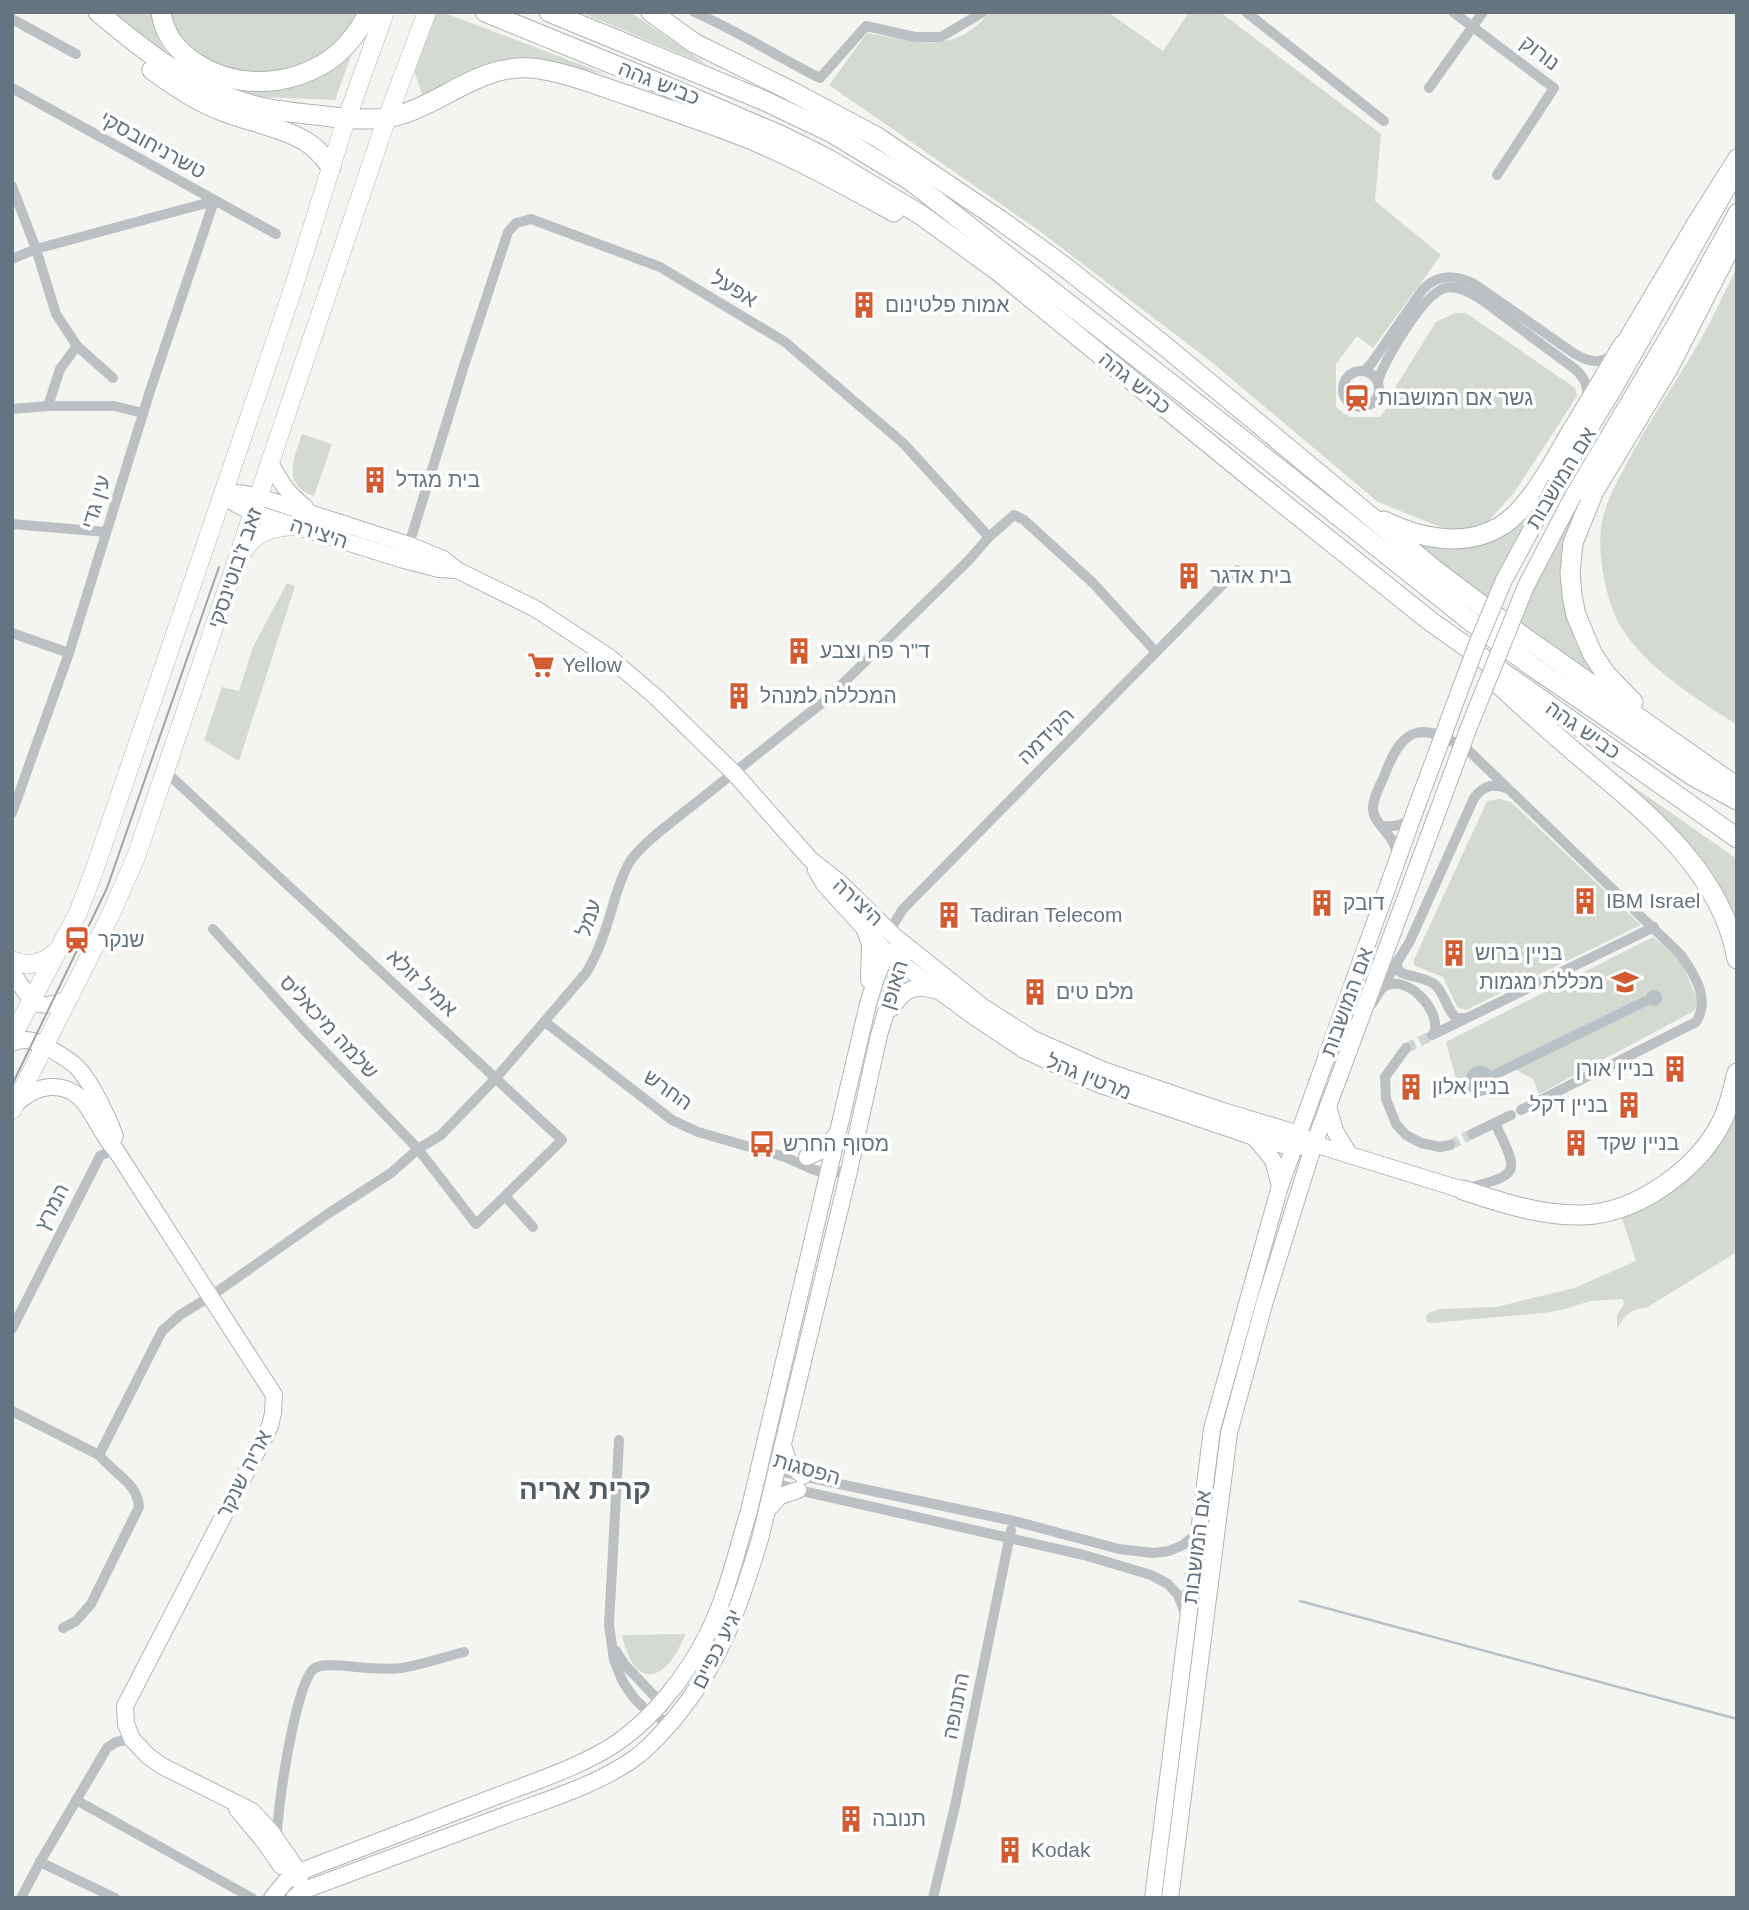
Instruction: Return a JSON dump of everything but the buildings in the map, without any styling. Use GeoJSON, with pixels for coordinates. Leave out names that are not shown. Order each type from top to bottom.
{"type":"FeatureCollection","features":[{"type":"Feature","properties":{"kind":"highway"},"geometry":{"type":"LineString","coordinates":[[96,12],[165,64],[195,82],[255,106],[273,110],[387,118],[416,109],[477,78],[499,70],[523,68],[553,71],[739,135],[794,160],[887,208],[1008,279]]}},
{"type":"Feature","properties":{"kind":"highway"},"geometry":{"type":"LineString","coordinates":[[96,12],[149,68],[192,99],[294,136],[314,148],[331,167]]}},
{"type":"Feature","properties":{"kind":"highway"},"geometry":{"type":"LineString","coordinates":[[161,12],[167,33],[176,48],[188,58],[217,75],[253,82],[292,78],[326,63],[353,38],[369,12]]}},
{"type":"Feature","properties":{"kind":"highway","name":"כביש גהה"},"geometry":{"type":"LineString","coordinates":[[485,12],[730,113],[828,159],[921,215],[1008,279],[1430,621],[1737,838]]}},
{"type":"Feature","properties":{"kind":"highway","name":"כביש גהה"},"geometry":{"type":"LineString","coordinates":[[549,12],[810,122],[911,180],[1473,623],[1692,776],[1737,800]]}},
{"type":"Feature","properties":{"kind":"highway"},"geometry":{"type":"LineString","coordinates":[[651,12],[694,43],[877,137],[1000,220],[1161,343],[1435,570],[1521,635],[1737,787]]}},
{"type":"Feature","properties":{"kind":"highway"},"geometry":{"type":"LineString","coordinates":[[1702,763],[1623,694],[1605,673],[1592,653],[1576,615],[1570,573],[1577,530],[1594,491],[1669,367],[1737,234]]}},
{"type":"Feature","properties":{"kind":"highway"},"geometry":{"type":"LineString","coordinates":[[1364,511],[1390,524],[1444,539],[1459,539],[1490,532],[1510,519],[1534,491],[1623,345]]}},
{"type":"Feature","properties":{"kind":"highway"},"geometry":{"type":"LineString","coordinates":[[1430,621],[1552,733],[1656,822],[1680,848],[1701,874],[1719,907],[1734,941],[1737,959]]}},
{"type":"Feature","properties":{"kind":"highway"},"geometry":{"type":"LineString","coordinates":[[1464,1190],[1525,1209],[1584,1215],[1631,1203],[1654,1192],[1697,1158],[1723,1119],[1737,1073]]}},
{"type":"Feature","properties":{"kind":"main road","name":"זאב ז'בוטינסקי"},"geometry":{"type":"LineString","coordinates":[[12,1037],[78,913],[94,871],[292,292],[347,117],[385,12]]}},
{"type":"Feature","properties":{"kind":"main road","name":"זאב ז'בוטינסקי"},"geometry":{"type":"LineString","coordinates":[[14,1107],[126,884],[387,118],[427,12]]}},
{"type":"Feature","properties":{"kind":"main road"},"geometry":{"type":"LineString","coordinates":[[234,568],[244,549],[256,536],[272,528],[296,526]]}},
{"type":"Feature","properties":{"kind":"main road"},"geometry":{"type":"LineString","coordinates":[[12,960],[31,964],[45,961],[57,951]]}},
{"type":"Feature","properties":{"kind":"street"},"geometry":{"type":"LineString","coordinates":[[694,12],[741,34],[820,79],[866,26],[915,37],[941,37],[983,12]]}},
{"type":"Feature","properties":{"kind":"street"},"geometry":{"type":"LineString","coordinates":[[1246,12],[1384,121]]}},
{"type":"Feature","properties":{"kind":"street","name":"נורוק"},"geometry":{"type":"LineString","coordinates":[[1453,12],[1554,88],[1497,175]]}},
{"type":"Feature","properties":{"kind":"street"},"geometry":{"type":"LineString","coordinates":[[1429,88],[1483,12]]}},
{"type":"Feature","properties":{"kind":"street"},"geometry":{"type":"LineString","coordinates":[[12,19],[76,54]]}},
{"type":"Feature","properties":{"kind":"street","name":"טשרניחובסקי"},"geometry":{"type":"LineString","coordinates":[[12,88],[276,234]]}},
{"type":"Feature","properties":{"kind":"street"},"geometry":{"type":"LineString","coordinates":[[1364,371],[1423,289],[1437,278],[1448,276],[1473,283],[1575,354],[1601,362],[1608,359],[1623,345],[1737,158]]}},
{"type":"Feature","properties":{"kind":"street","name":"אם המושבות"},"geometry":{"type":"LineString","coordinates":[[1153,1898],[1212,1429],[1280,1186],[1477,644],[1504,580],[1556,484],[1615,387],[1737,171]]}},
{"type":"Feature","properties":{"kind":"street"},"geometry":{"type":"LineString","coordinates":[[12,186],[36,249],[56,314],[77,346],[113,378]]}},
{"type":"Feature","properties":{"kind":"street"},"geometry":{"type":"LineString","coordinates":[[12,259],[36,249],[214,201]]}},
{"type":"Feature","properties":{"kind":"street","name":"עין גדי"},"geometry":{"type":"LineString","coordinates":[[12,813],[69,653],[143,414],[214,201]]}},
{"type":"Feature","properties":{"kind":"street","name":"אם המושבות"},"geometry":{"type":"LineString","coordinates":[[1170,1898],[1229,1433],[1265,1301],[1314,1144],[1434,819],[1526,586],[1573,496],[1680,316],[1737,212]]}},
{"type":"Feature","properties":{"kind":"street","name":"אפעל"},"geometry":{"type":"LineString","coordinates":[[406,553],[508,232],[516,223],[531,219],[660,267],[785,342],[903,443],[989,537]]}},
{"type":"Feature","properties":{"kind":"street"},"geometry":{"type":"LineString","coordinates":[[1378,381],[1364,371],[1352,373],[1345,382],[1343,393],[1348,403],[1359,408],[1375,402],[1380,392],[1378,381],[1385,361],[1422,307],[1438,291],[1452,288],[1470,292],[1482,300],[1583,376],[1588,391],[1583,414]]}},
{"type":"Feature","properties":{"kind":"street"},"geometry":{"type":"LineString","coordinates":[[48,406],[60,369],[77,346]]}},
{"type":"Feature","properties":{"kind":"street"},"geometry":{"type":"LineString","coordinates":[[12,409],[114,406],[143,414]]}},
{"type":"Feature","properties":{"kind":"street"},"geometry":{"type":"LineString","coordinates":[[271,464],[290,494],[316,515]]}},
{"type":"Feature","properties":{"kind":"street","name":"היצירה"},"geometry":{"type":"LineString","coordinates":[[223,494],[236,504],[316,515],[406,553]]}},
{"type":"Feature","properties":{"kind":"street","name":"היצירה"},"geometry":{"type":"LineString","coordinates":[[257,505],[296,526],[406,553],[443,559],[457,570],[536,610],[609,657],[657,698],[734,774],[810,859],[839,882],[893,935],[904,955]]}},
{"type":"Feature","properties":{"kind":"street"},"geometry":{"type":"LineString","coordinates":[[989,537],[1014,515],[1024,520],[1093,583],[1156,652]]}},
{"type":"Feature","properties":{"kind":"street"},"geometry":{"type":"LineString","coordinates":[[12,524],[106,532]]}},
{"type":"Feature","properties":{"kind":"street","name":"עמל"},"geometry":{"type":"LineString","coordinates":[[99,1455],[162,1331],[180,1315],[391,1173],[418,1149],[441,1135],[496,1078],[586,973],[595,958],[631,860],[659,832],[827,699],[968,561],[989,537]]}},
{"type":"Feature","properties":{"kind":"street","name":"הקידמה"},"geometry":{"type":"LineString","coordinates":[[893,935],[893,925],[904,908],[1237,570]]}},
{"type":"Feature","properties":{"kind":"street"},"geometry":{"type":"LineString","coordinates":[[12,633],[69,653]]}},
{"type":"Feature","properties":{"kind":"street"},"geometry":{"type":"LineString","coordinates":[[1398,861],[1395,845],[1373,811],[1392,754],[1408,736],[1415,733],[1423,731],[1451,739],[1468,750],[1654,927],[1681,955],[1702,994],[1704,1004],[1696,1021],[1472,1134]]}},
{"type":"Feature","properties":{"kind":"street"},"geometry":{"type":"LineString","coordinates":[[1355,1033],[1410,941],[1487,768]]}},
{"type":"Feature","properties":{"kind":"street","name":"אמיל זולא"},"geometry":{"type":"LineString","coordinates":[[166,772],[562,1140],[505,1196]]}},
{"type":"Feature","properties":{"kind":"street"},"geometry":{"type":"LineString","coordinates":[[1474,798],[1487,786],[1510,790]]}},
{"type":"Feature","properties":{"kind":"street"},"geometry":{"type":"LineString","coordinates":[[1382,826],[1402,825],[1414,815]]}},
{"type":"Feature","properties":{"kind":"street","name":"היצירה"},"geometry":{"type":"LineString","coordinates":[[810,859],[824,884],[887,953]]}},
{"type":"Feature","properties":{"kind":"street"},"geometry":{"type":"LineString","coordinates":[[1380,991],[1389,983],[1418,992],[1436,1020],[1437,1027],[1431,1035],[1654,927]]}},
{"type":"Feature","properties":{"kind":"street"},"geometry":{"type":"LineString","coordinates":[[864,928],[870,944],[871,960],[867,1004]]}},
{"type":"Feature","properties":{"kind":"street","name":"שלמה מיכאליס"},"geometry":{"type":"LineString","coordinates":[[213,929],[306,1032],[418,1149],[477,1224],[505,1196]]}},
{"type":"Feature","properties":{"kind":"street","name":"מרטין גהל"},"geometry":{"type":"LineString","coordinates":[[887,953],[904,955],[1033,1039],[1103,1070],[1276,1127],[1297,1141]]}},
{"type":"Feature","properties":{"kind":"street","name":"האופן"},"geometry":{"type":"LineString","coordinates":[[829,1167],[867,1004],[887,953]]}},
{"type":"Feature","properties":{"kind":"street","name":"מרטין גהל"},"geometry":{"type":"LineString","coordinates":[[904,955],[940,992],[1024,1050],[1098,1084],[1255,1137],[1314,1144],[1464,1190]]}},
{"type":"Feature","properties":{"kind":"street","name":"האופן"},"geometry":{"type":"LineString","coordinates":[[849,1171],[879,1035],[904,955]]}},
{"type":"Feature","properties":{"kind":"street"},"geometry":{"type":"LineString","coordinates":[[1397,961],[1400,972],[1432,982],[1438,987],[1450,1012],[1456,1018],[1467,1018]]}},
{"type":"Feature","properties":{"kind":"street"},"geometry":{"type":"LineString","coordinates":[[12,972],[32,1000],[52,1006],[69,998]]}},
{"type":"Feature","properties":{"kind":"street"},"geometry":{"type":"LineString","coordinates":[[879,1035],[898,998],[905,991],[922,988],[940,992]]}},
{"type":"Feature","properties":{"kind":"street","name":"החרש"},"geometry":{"type":"LineString","coordinates":[[545,1023],[672,1120],[698,1132],[785,1157],[805,1167],[829,1167],[849,1171]]}},
{"type":"Feature","properties":{"kind":"street","name":"אריה שנקר"},"geometry":{"type":"LineString","coordinates":[[12,1043],[27,1039],[65,1057],[79,1069],[115,1135],[116,1149]]}},
{"type":"Feature","properties":{"kind":"street"},"geometry":{"type":"LineString","coordinates":[[1406,1048],[1385,1077],[1386,1099],[1396,1124],[1406,1135],[1421,1143],[1440,1147],[1450,1145]]}},
{"type":"Feature","properties":{"kind":"street","name":"אריה שנקר"},"geometry":{"type":"LineString","coordinates":[[14,1107],[33,1090],[46,1087],[67,1088],[83,1099],[107,1141],[116,1149],[274,1395],[270,1426],[125,1706],[125,1724],[132,1739]]}},
{"type":"Feature","properties":{"kind":"street"},"geometry":{"type":"LineString","coordinates":[[1276,1127],[1288,1122],[1311,1103]]}},
{"type":"Feature","properties":{"kind":"street"},"geometry":{"type":"LineString","coordinates":[[1328,1106],[1335,1131],[1349,1154]]}},
{"type":"Feature","properties":{"kind":"street"},"geometry":{"type":"LineString","coordinates":[[1464,1190],[1504,1177],[1510,1171],[1512,1160],[1496,1122]]}},
{"type":"Feature","properties":{"kind":"street"},"geometry":{"type":"LineString","coordinates":[[807,1157],[825,1149],[836,1134]]}},
{"type":"Feature","properties":{"kind":"street"},"geometry":{"type":"LineString","coordinates":[[1255,1137],[1273,1160],[1280,1186]]}},
{"type":"Feature","properties":{"kind":"street","name":"המרץ"},"geometry":{"type":"LineString","coordinates":[[12,1329],[100,1156],[116,1149]]}},
{"type":"Feature","properties":{"kind":"street","name":"החרש"},"geometry":{"type":"LineString","coordinates":[[785,1157],[807,1157],[829,1167]]}},
{"type":"Feature","properties":{"kind":"street","name":"יגיע כפיים"},"geometry":{"type":"LineString","coordinates":[[294,1875],[603,1752],[630,1733],[680,1677],[707,1636],[749,1511],[829,1167]]}},
{"type":"Feature","properties":{"kind":"street","name":"יגיע כפיים"},"geometry":{"type":"LineString","coordinates":[[298,1894],[560,1795],[610,1773],[639,1755],[670,1723],[696,1690],[723,1646],[742,1600],[760,1539],[849,1171]]}},
{"type":"Feature","properties":{"kind":"street"},"geometry":{"type":"LineString","coordinates":[[505,1196],[533,1227]]}},
{"type":"Feature","properties":{"kind":"street"},"geometry":{"type":"LineString","coordinates":[[12,1411],[99,1455],[134,1489],[139,1498],[139,1507],[91,1604],[76,1621],[63,1629]]}},
{"type":"Feature","properties":{"kind":"street"},"geometry":{"type":"LineString","coordinates":[[619,1440],[609,1625],[611,1642],[655,1708],[670,1723]]}},
{"type":"Feature","properties":{"kind":"street"},"geometry":{"type":"LineString","coordinates":[[767,1511],[780,1496],[801,1483],[783,1446]]}},
{"type":"Feature","properties":{"kind":"street","name":"הפסגות"},"geometry":{"type":"LineString","coordinates":[[757,1474],[1084,1555],[1151,1576],[1168,1584],[1178,1595],[1188,1621]]}},
{"type":"Feature","properties":{"kind":"street","name":"הפסגות"},"geometry":{"type":"LineString","coordinates":[[801,1483],[1014,1521],[1119,1549],[1153,1553],[1169,1551],[1183,1545],[1200,1531]]}},
{"type":"Feature","properties":{"kind":"street","name":"התנופה"},"geometry":{"type":"LineString","coordinates":[[933,1898],[955,1806],[1014,1521]]}},
{"type":"Feature","properties":{"kind":"street"},"geometry":{"type":"LineString","coordinates":[[273,1896],[277,1871],[278,1814],[295,1715],[306,1678],[314,1668],[326,1665],[404,1668],[464,1652]]}},
{"type":"Feature","properties":{"kind":"street"},"geometry":{"type":"LineString","coordinates":[[21,1898],[107,1748],[116,1742],[132,1739],[162,1766],[232,1802],[252,1811],[278,1814]]}},
{"type":"Feature","properties":{"kind":"street"},"geometry":{"type":"LineString","coordinates":[[76,1800],[251,1898]]}},
{"type":"Feature","properties":{"kind":"street"},"geometry":{"type":"LineString","coordinates":[[232,1802],[277,1847],[305,1859],[327,1861]]}},
{"type":"Feature","properties":{"kind":"street"},"geometry":{"type":"LineString","coordinates":[[252,1811],[294,1875],[298,1894]]}},
{"type":"Feature","properties":{"kind":"street"},"geometry":{"type":"LineString","coordinates":[[40,1862],[115,1898]]}},
{"type":"Feature","properties":{"kind":"street"},"geometry":{"type":"LineString","coordinates":[[273,1896],[294,1875]]}},
{"type":"Feature","properties":{"kind":"shaded area"},"geometry":{"type":"Polygon","coordinates":[[[108,12],[152,12],[158,39],[170,58],[108,12]]]}},
{"type":"Feature","properties":{"kind":"shaded area"},"geometry":{"type":"Polygon","coordinates":[[[170,12],[358,12],[341,37],[318,56],[288,69],[256,72],[224,67],[189,47],[178,35],[170,12]]]}},
{"type":"Feature","properties":{"kind":"shaded area"},"geometry":{"type":"Polygon","coordinates":[[[436,12],[608,75],[540,60],[423,97],[413,68],[436,12]]]}},
{"type":"Feature","properties":{"kind":"shaded area"},"geometry":{"type":"Polygon","coordinates":[[[580,12],[630,12],[709,66],[580,12]]]}},
{"type":"Feature","properties":{"kind":"shaded area"},"geometry":{"type":"Polygon","coordinates":[[[990,12],[1108,12],[1163,51],[1189,12],[1220,12],[1381,134],[1375,201],[1441,255],[1373,348],[1357,336],[1336,364],[1336,407],[1350,417],[1380,417],[1393,401],[1396,386],[1436,322],[1455,313],[1466,313],[1575,388],[1577,396],[1514,493],[1488,521],[1467,529],[1445,529],[1378,502],[1209,360],[1038,230],[829,85],[867,33],[918,42],[948,41],[976,26],[990,12]]]}},
{"type":"Feature","properties":{"kind":"shaded area"},"geometry":{"type":"Polygon","coordinates":[[[356,42],[335,100],[259,97],[214,81],[252,87],[356,42]]]}},
{"type":"Feature","properties":{"kind":"shaded area"},"geometry":{"type":"Polygon","coordinates":[[[1737,267],[1737,725],[1660,671],[1623,630],[1607,592],[1600,534],[1604,514],[1616,484],[1644,431],[1701,339],[1737,267]]]}},
{"type":"Feature","properties":{"kind":"shaded area"},"geometry":{"type":"Polygon","coordinates":[[[302,434],[332,444],[314,496],[297,485],[294,478],[294,461],[302,434]]]}},
{"type":"Feature","properties":{"kind":"shaded area"},"geometry":{"type":"Polygon","coordinates":[[[1584,485],[1567,614],[1576,643],[1592,672],[1516,620],[1584,485]]]}},
{"type":"Feature","properties":{"kind":"shaded area"},"geometry":{"type":"Polygon","coordinates":[[[1543,499],[1514,545],[1487,597],[1405,540],[1452,545],[1543,499]]]}},
{"type":"Feature","properties":{"kind":"shaded area"},"geometry":{"type":"Polygon","coordinates":[[[287,583],[295,586],[239,761],[204,740],[222,687],[239,691],[253,647],[287,583]]]}},
{"type":"Feature","properties":{"kind":"shaded area"},"geometry":{"type":"Polygon","coordinates":[[[1604,766],[1737,859],[1737,940],[1729,916],[1604,766]]]}},
{"type":"Feature","properties":{"kind":"shaded area"},"geometry":{"type":"Polygon","coordinates":[[[1500,799],[1511,802],[1641,925],[1466,1010],[1457,1007],[1443,977],[1415,966],[1413,962],[1487,801],[1500,799]]]}},
{"type":"Feature","properties":{"kind":"shaded area"},"geometry":{"type":"Polygon","coordinates":[[[1653,937],[1680,960],[1698,1001],[1694,1011],[1539,1094],[1533,1079],[1513,1068],[1456,1079],[1446,1042],[1653,937]]]}},
{"type":"Feature","properties":{"kind":"shaded area"},"geometry":{"type":"Polygon","coordinates":[[[1651,990],[1657,990],[1662,998],[1660,1004],[1651,1006],[1646,1001],[1646,995],[1651,990]]]}},
{"type":"Feature","properties":{"kind":"shaded area"},"geometry":{"type":"Polygon","coordinates":[[[1480,1066],[1491,1070],[1495,1081],[1491,1092],[1480,1096],[1469,1092],[1465,1081],[1469,1070],[1480,1066]]]}},
{"type":"Feature","properties":{"kind":"shaded area"},"geometry":{"type":"Polygon","coordinates":[[[1737,1097],[1737,1252],[1646,1308],[1632,1311],[1625,1316],[1617,1329],[1617,1315],[1624,1304],[1623,1299],[1590,1301],[1544,1313],[1427,1322],[1428,1313],[1439,1309],[1496,1307],[1574,1288],[1636,1261],[1621,1215],[1660,1199],[1737,1097]]]}},
{"type":"Feature","properties":{"kind":"shaded area"},"geometry":{"type":"Polygon","coordinates":[[[686,1634],[668,1664],[652,1674],[645,1674],[634,1664],[622,1635],[686,1634]]]}},
{"type":"Feature","properties":{"kind":"waterway"},"geometry":{"type":"LineString","coordinates":[[1494,1075],[1646,1001]]}},
{"type":"Feature","properties":{"kind":"waterway"},"geometry":{"type":"LineString","coordinates":[[1300,1601],[1737,1719]]}},
{"type":"Feature","properties":{"kind":"tunnel"},"geometry":{"type":"LineString","coordinates":[[1406,1048],[1429,1037]]}},
{"type":"Feature","properties":{"kind":"tunnel"},"geometry":{"type":"LineString","coordinates":[[1450,1145],[1472,1134]]}},
{"type":"Feature","properties":{"kind":"tram line"},"geometry":{"type":"LineString","coordinates":[[12,1085],[107,888],[219,567]]}},
{"type":"Feature","properties":{"kind":"place","name":"אמות פלטינום"},"geometry":{"type":"Point","coordinates":[864,305]}},
{"type":"Feature","properties":{"kind":"place","name":"גשר אם המושבות"},"geometry":{"type":"Point","coordinates":[1357,398]}},
{"type":"Feature","properties":{"kind":"place","name":"בית מגדל"},"geometry":{"type":"Point","coordinates":[375,480]}},
{"type":"Feature","properties":{"kind":"place","name":"בית אדגר"},"geometry":{"type":"Point","coordinates":[1189,576]}},
{"type":"Feature","properties":{"kind":"place","name":"ד\"ר פח וצבע"},"geometry":{"type":"Point","coordinates":[799,651]}},
{"type":"Feature","properties":{"kind":"place","name":"Yellow"},"geometry":{"type":"Point","coordinates":[541,665]}},
{"type":"Feature","properties":{"kind":"place","name":"המכללה למנהל"},"geometry":{"type":"Point","coordinates":[739,696]}},
{"type":"Feature","properties":{"kind":"place","name":"IBM Israel"},"geometry":{"type":"Point","coordinates":[1585,901]}},
{"type":"Feature","properties":{"kind":"place","name":"דובק"},"geometry":{"type":"Point","coordinates":[1322,903]}},
{"type":"Feature","properties":{"kind":"place","name":"Tadiran Telecom"},"geometry":{"type":"Point","coordinates":[949,915]}},
{"type":"Feature","properties":{"kind":"place","name":"שנקר"},"geometry":{"type":"Point","coordinates":[77,940]}},
{"type":"Feature","properties":{"kind":"place","name":"בניין ברוש"},"geometry":{"type":"Point","coordinates":[1454,953]}},
{"type":"Feature","properties":{"kind":"place","name":"מכללת מגמות"},"geometry":{"type":"Point","coordinates":[1625,982]}},
{"type":"Feature","properties":{"kind":"place","name":"מלם טים"},"geometry":{"type":"Point","coordinates":[1035,992]}},
{"type":"Feature","properties":{"kind":"place","name":"בניין אורן"},"geometry":{"type":"Point","coordinates":[1675,1069]}},
{"type":"Feature","properties":{"kind":"place","name":"בניין אלון"},"geometry":{"type":"Point","coordinates":[1411,1087]}},
{"type":"Feature","properties":{"kind":"place","name":"בניין דקל"},"geometry":{"type":"Point","coordinates":[1629,1105]}},
{"type":"Feature","properties":{"kind":"place","name":"בניין שקד"},"geometry":{"type":"Point","coordinates":[1576,1143]}},
{"type":"Feature","properties":{"kind":"place","name":"מסוף החרש"},"geometry":{"type":"Point","coordinates":[762,1144]}},
{"type":"Feature","properties":{"kind":"place","name":"תנובה"},"geometry":{"type":"Point","coordinates":[851,1819]}},
{"type":"Feature","properties":{"kind":"place","name":"Kodak"},"geometry":{"type":"Point","coordinates":[1010,1850]}},
{"type":"Feature","properties":{"kind":"district","name":"קרית אריה"},"geometry":{"type":"Point","coordinates":[585,1489]}}]}
